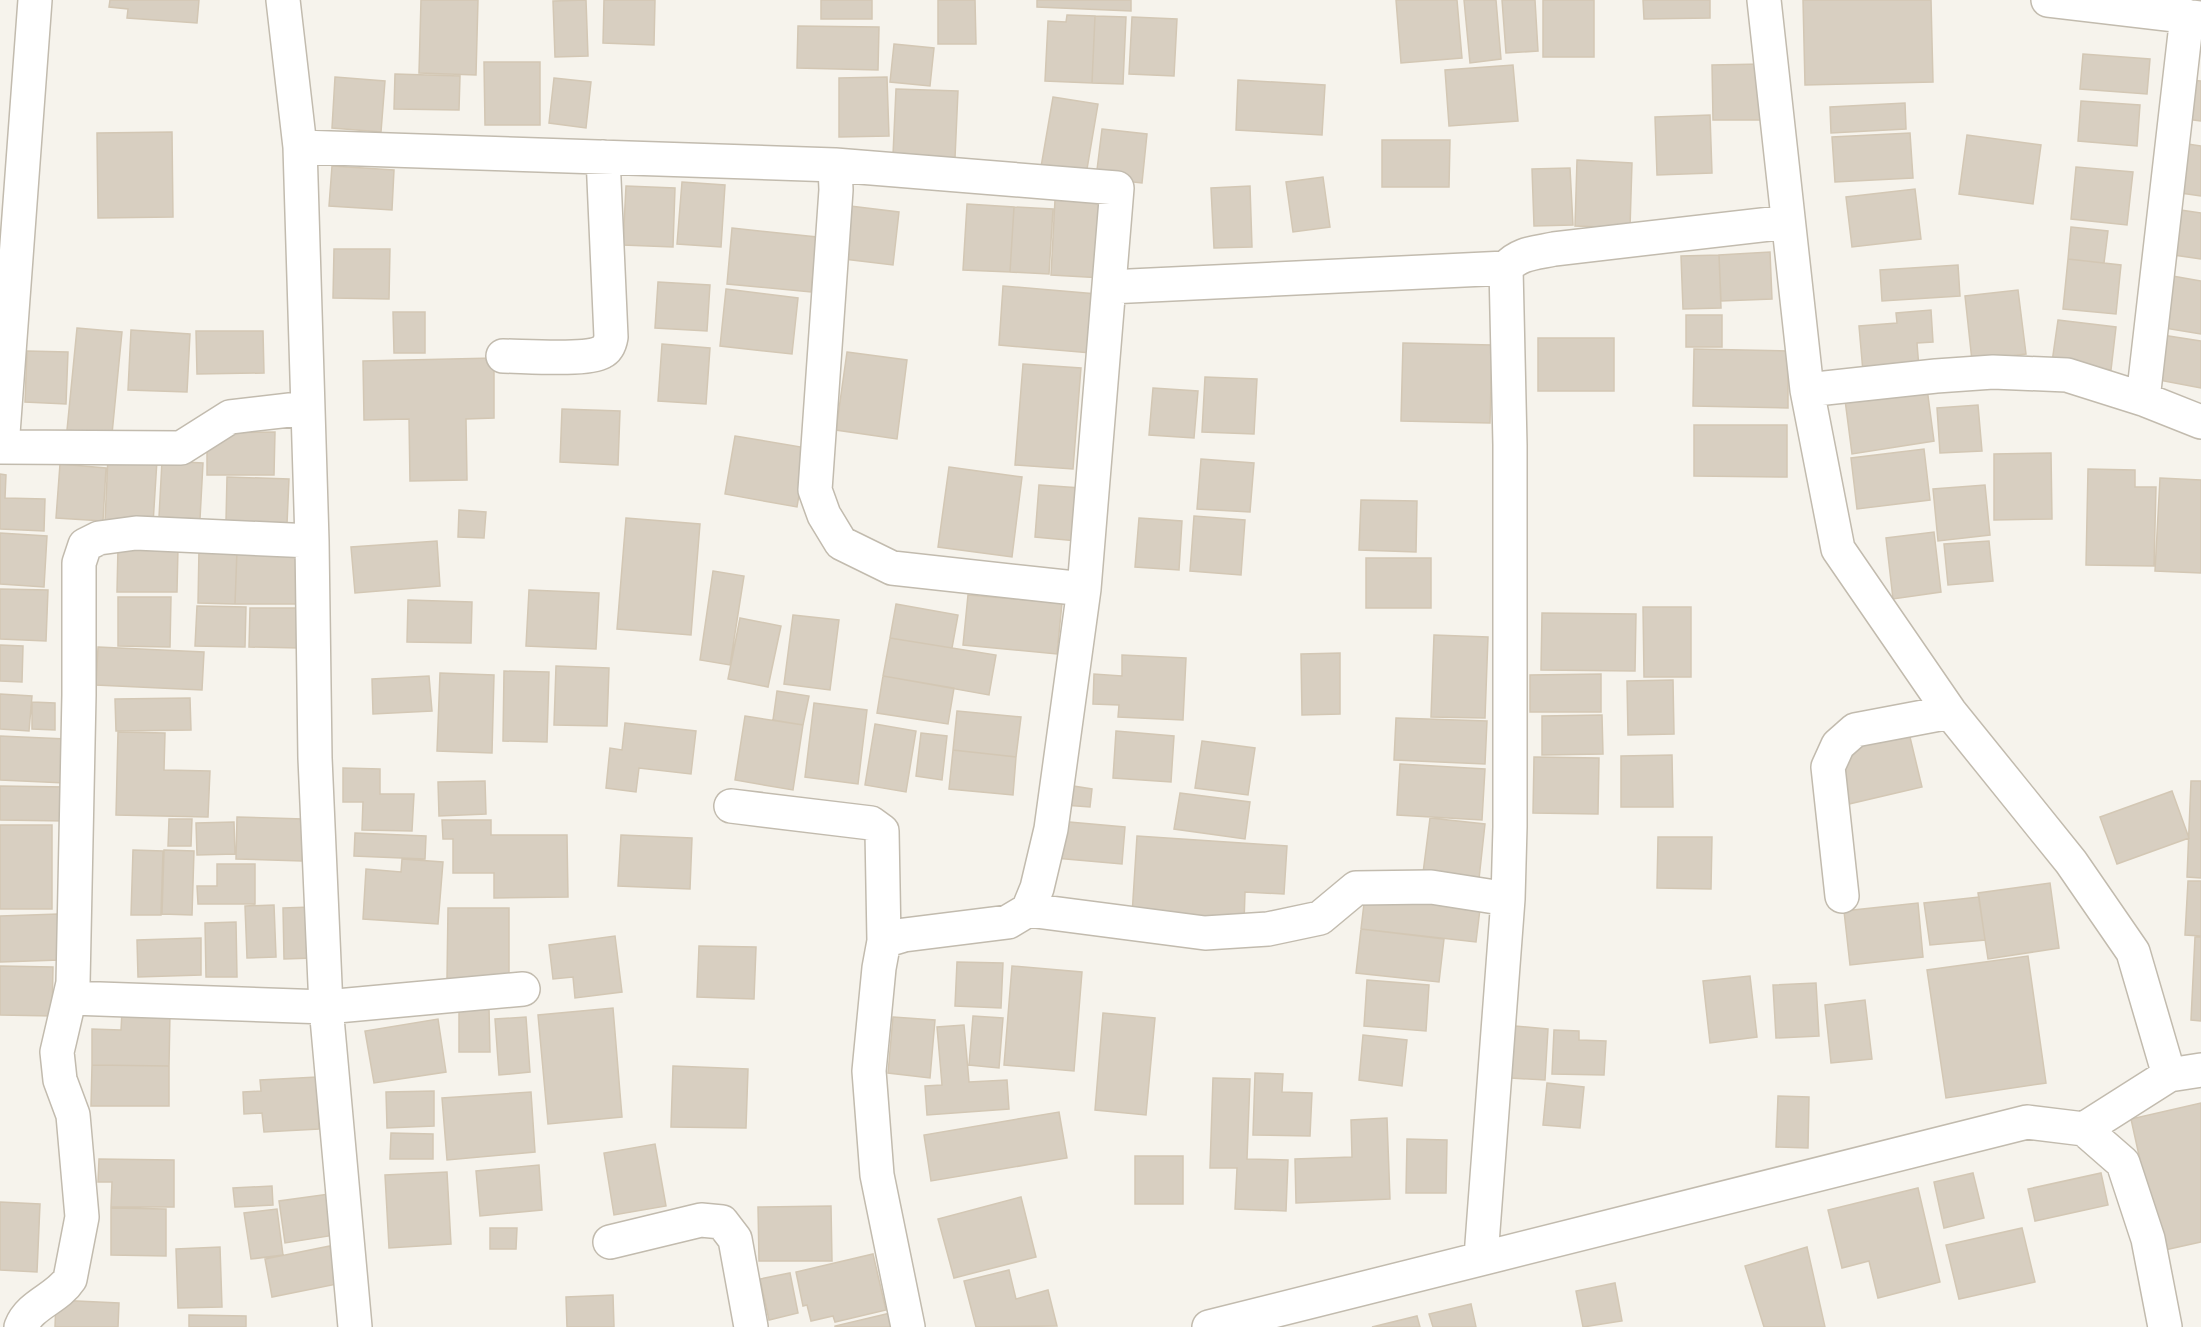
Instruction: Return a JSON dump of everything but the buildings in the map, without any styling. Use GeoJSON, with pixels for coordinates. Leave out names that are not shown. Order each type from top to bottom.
{"type":"FeatureCollection","features":[{"type":"Feature","properties":{"kind":"street"},"geometry":{"type":"LineString","coordinates":[[35,0],[1,447],[181,448],[230,417],[307,408]]}},
{"type":"Feature","properties":{"kind":"street"},"geometry":{"type":"LineString","coordinates":[[283,0],[300,147],[312,541],[315,758],[326,1007],[355,1327]]}},
{"type":"Feature","properties":{"kind":"street"},"geometry":{"type":"LineString","coordinates":[[1764,0],[1807,390],[1838,549],[1950,712],[2071,862],[2133,952],[2169,1075]]}},
{"type":"Feature","properties":{"kind":"street"},"geometry":{"type":"LineString","coordinates":[[2048,0],[2194,17],[2143,399]]}},
{"type":"Feature","properties":{"kind":"street"},"geometry":{"type":"LineString","coordinates":[[300,147],[835,165],[1117,188],[1084,589],[1051,829],[1037,888],[1028,910],[1008,922],[904,935],[884,941]]}},
{"type":"Feature","properties":{"kind":"street"},"geometry":{"type":"LineString","coordinates":[[502,356],[582,356],[602,352],[609,345],[611,337],[603,157]]}},
{"type":"Feature","properties":{"kind":"street"},"geometry":{"type":"LineString","coordinates":[[835,165],[836,190],[814,490],[824,515],[841,543],[892,568],[1084,589]]}},
{"type":"Feature","properties":{"kind":"street"},"geometry":{"type":"LineString","coordinates":[[1109,287],[1506,268],[1523,255],[1554,249],[1787,222]]}},
{"type":"Feature","properties":{"kind":"street"},"geometry":{"type":"LineString","coordinates":[[1481,1257],[1508,899],[1510,827],[1510,445],[1506,268]]}},
{"type":"Feature","properties":{"kind":"street"},"geometry":{"type":"LineString","coordinates":[[1807,390],[1993,372],[2067,375],[2143,399],[2201,422]]}},
{"type":"Feature","properties":{"kind":"street"},"geometry":{"type":"LineString","coordinates":[[21,1327],[25,1315],[64,1288],[70,1279],[82,1217],[73,1115],[60,1080],[57,1052],[73,983],[79,695],[79,563],[85,545],[99,537],[136,533],[312,541]]}},
{"type":"Feature","properties":{"kind":"street"},"geometry":{"type":"LineString","coordinates":[[1842,896],[1828,767],[1838,745],[1855,730],[1950,712]]}},
{"type":"Feature","properties":{"kind":"street"},"geometry":{"type":"LineString","coordinates":[[731,806],[871,823],[882,831],[884,941],[879,968],[869,1071],[877,1175],[908,1327]]}},
{"type":"Feature","properties":{"kind":"street"},"geometry":{"type":"LineString","coordinates":[[1028,910],[1205,933],[1268,929],[1320,918],[1356,888],[1431,887],[1508,899]]}},
{"type":"Feature","properties":{"kind":"street"},"geometry":{"type":"LineString","coordinates":[[71,998],[326,1007],[523,990]]}},
{"type":"Feature","properties":{"kind":"street"},"geometry":{"type":"LineString","coordinates":[[2085,1129],[2169,1075],[2201,1070]]}},
{"type":"Feature","properties":{"kind":"street"},"geometry":{"type":"LineString","coordinates":[[1209,1327],[1275,1319],[1481,1257],[2027,1122],[2085,1129],[2123,1163],[2148,1239],[2165,1327]]}},
{"type":"Feature","properties":{"kind":"street"},"geometry":{"type":"LineString","coordinates":[[610,1242],[701,1220],[722,1222],[735,1239],[751,1327]]}}]}
